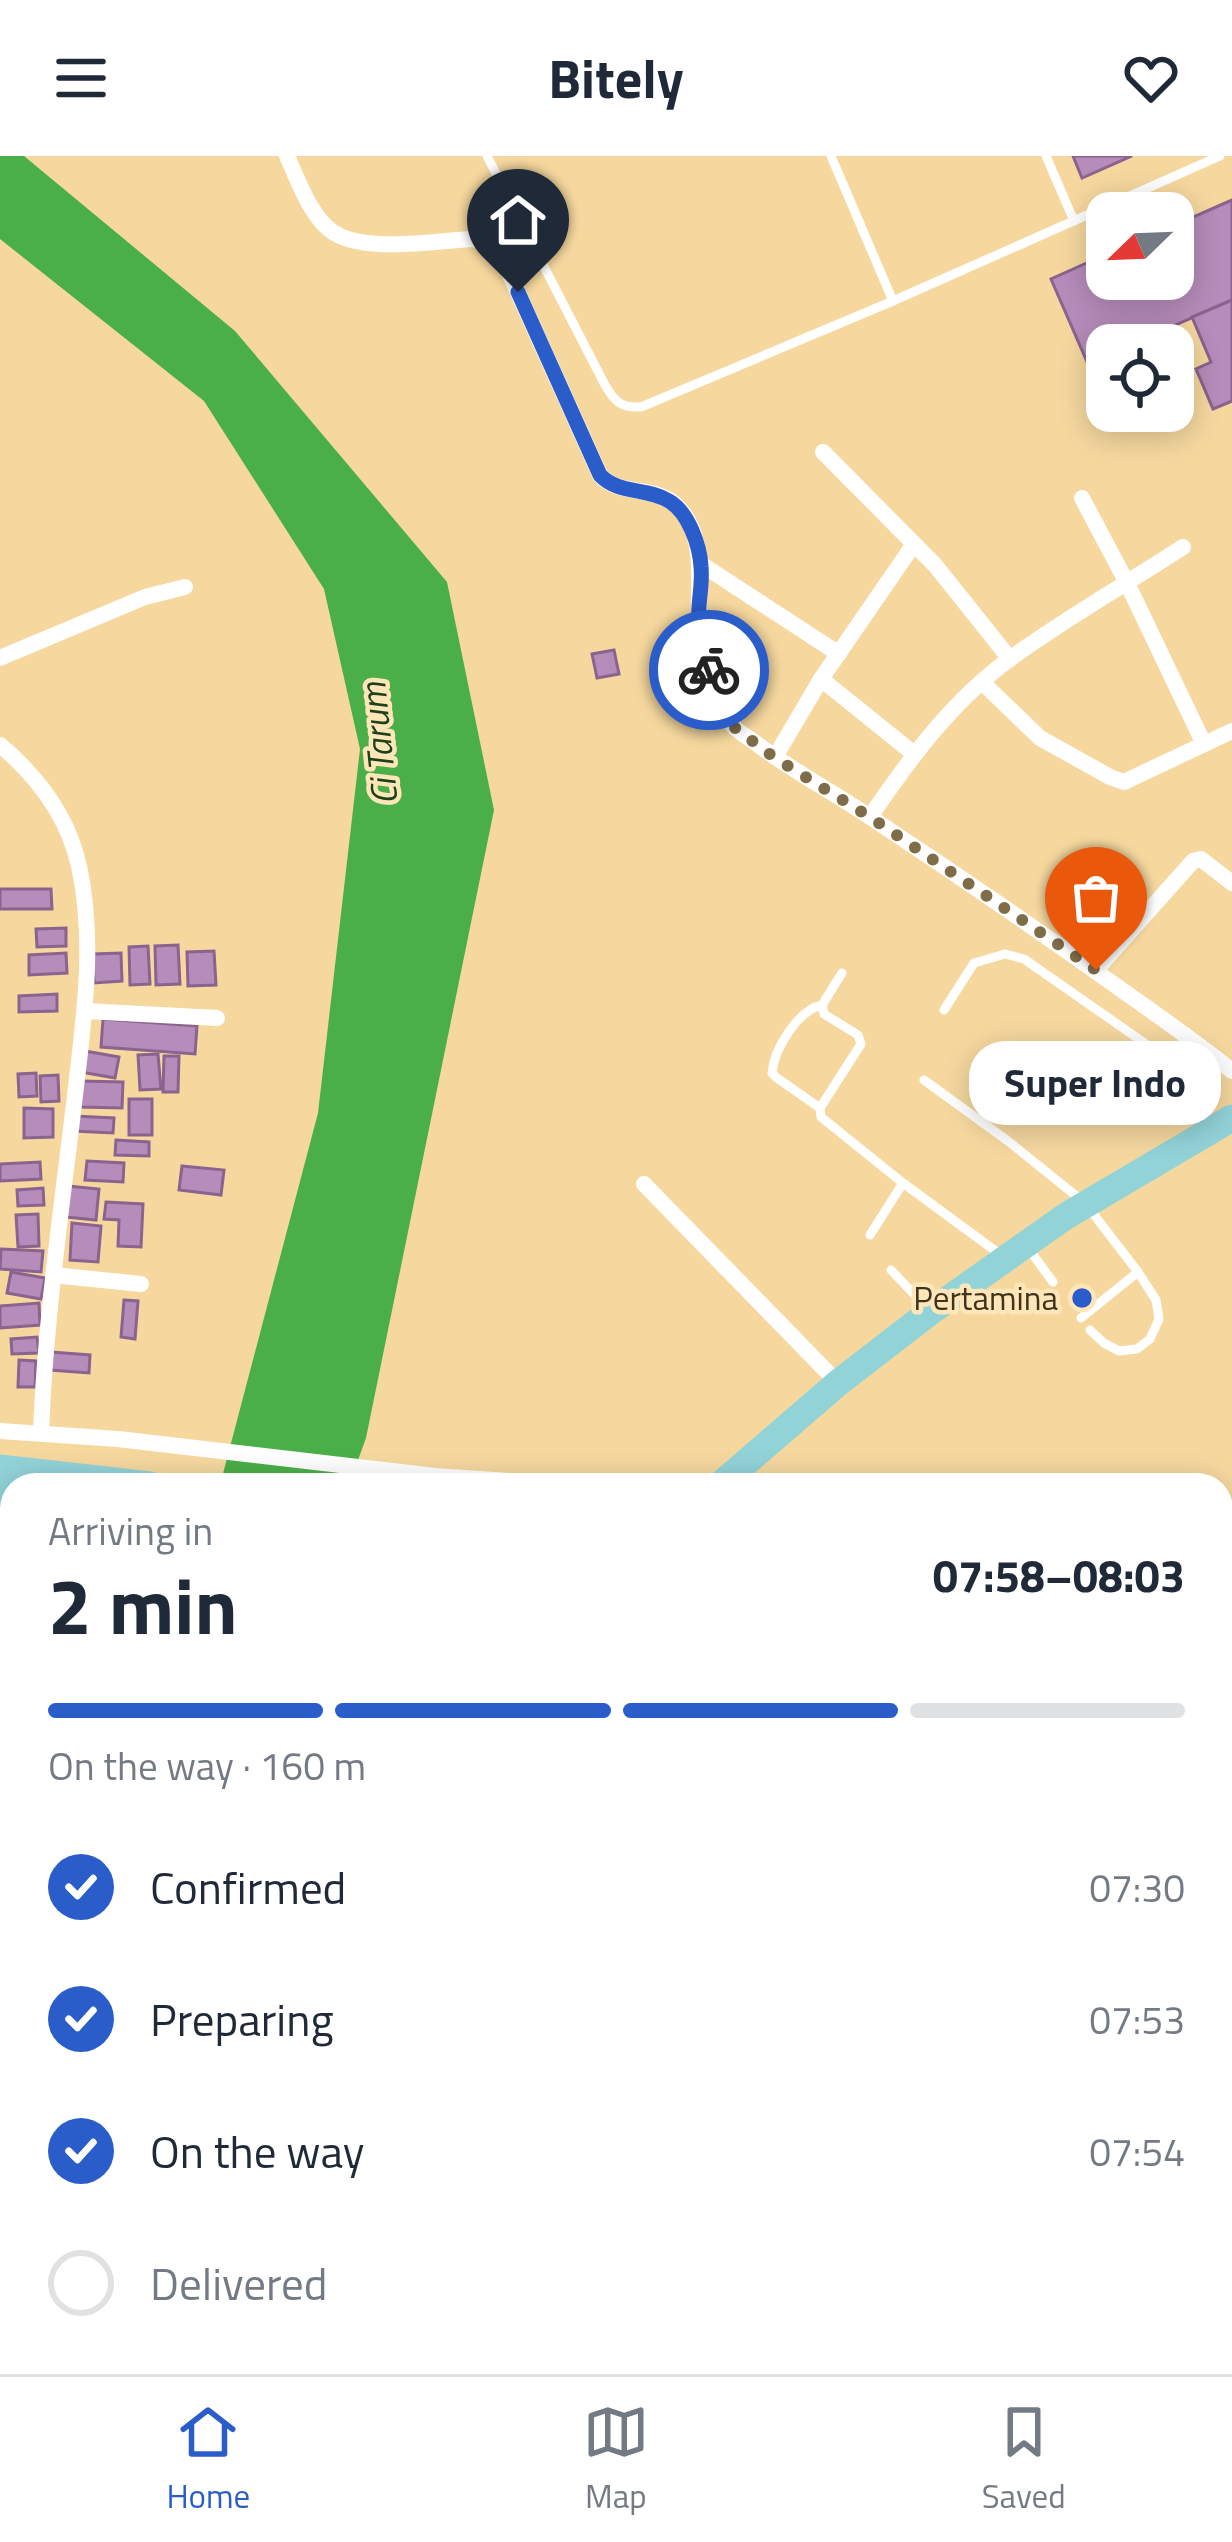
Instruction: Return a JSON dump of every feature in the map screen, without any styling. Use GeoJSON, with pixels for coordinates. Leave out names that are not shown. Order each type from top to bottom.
{"type":"FeatureCollection","features":[{"type":"Feature","properties":{"kind":"main road"},"geometry":{"type":"LineString","coordinates":[[733,1473],[930,1312],[1085,1203],[1225,1127]]}},
{"type":"Feature","properties":{"kind":"main road"},"geometry":{"type":"LineString","coordinates":[[0,1468],[41,1473]]}},
{"type":"Feature","properties":{"kind":"street"},"geometry":{"type":"LineString","coordinates":[[287,156],[316,214],[331,231],[349,240],[472,239],[498,248],[600,475],[620,488],[673,502],[689,524],[701,564],[699,622],[713,689],[730,724],[1096,970],[1232,1071]]}},
{"type":"Feature","properties":{"kind":"street"},"geometry":{"type":"LineString","coordinates":[[823,452],[960,594],[1010,658]]}},
{"type":"Feature","properties":{"kind":"street"},"geometry":{"type":"LineString","coordinates":[[1082,499],[1204,744]]}},
{"type":"Feature","properties":{"kind":"street"},"geometry":{"type":"LineString","coordinates":[[775,758],[821,679],[914,544]]}},
{"type":"Feature","properties":{"kind":"street"},"geometry":{"type":"LineString","coordinates":[[870,817],[913,753],[982,682],[1010,658],[1183,548]]}},
{"type":"Feature","properties":{"kind":"street"},"geometry":{"type":"LineString","coordinates":[[701,564],[839,654]]}},
{"type":"Feature","properties":{"kind":"street"},"geometry":{"type":"LineString","coordinates":[[0,658],[146,598],[185,587]]}},
{"type":"Feature","properties":{"kind":"street"},"geometry":{"type":"LineString","coordinates":[[821,679],[913,753]]}},
{"type":"Feature","properties":{"kind":"street"},"geometry":{"type":"LineString","coordinates":[[982,682],[1040,738],[1124,782],[1232,731]]}},
{"type":"Feature","properties":{"kind":"street"},"geometry":{"type":"LineString","coordinates":[[0,745],[37,780],[58,813],[78,861],[86,908],[85,1010],[44,1350],[41,1433]]}},
{"type":"Feature","properties":{"kind":"street"},"geometry":{"type":"LineString","coordinates":[[1096,970],[1193,861],[1201,859],[1232,883]]}},
{"type":"Feature","properties":{"kind":"street"},"geometry":{"type":"LineString","coordinates":[[85,1010],[217,1018]]}},
{"type":"Feature","properties":{"kind":"street"},"geometry":{"type":"LineString","coordinates":[[644,1184],[838,1383]]}},
{"type":"Feature","properties":{"kind":"street"},"geometry":{"type":"LineString","coordinates":[[53,1275],[141,1284]]}},
{"type":"Feature","properties":{"kind":"street"},"geometry":{"type":"LineString","coordinates":[[0,1431],[118,1439],[409,1473]]}},
{"type":"Feature","properties":{"kind":"lane"},"geometry":{"type":"LineString","coordinates":[[487,156],[605,385],[615,402],[628,408],[893,301],[1220,156]]}},
{"type":"Feature","properties":{"kind":"lane"},"geometry":{"type":"LineString","coordinates":[[831,156],[893,301]]}},
{"type":"Feature","properties":{"kind":"lane"},"geometry":{"type":"LineString","coordinates":[[1046,156],[1074,220]]}},
{"type":"Feature","properties":{"kind":"lane"},"geometry":{"type":"LineString","coordinates":[[944,1010],[974,963],[1005,954],[1024,959],[1166,1058]]}},
{"type":"Feature","properties":{"kind":"lane"},"geometry":{"type":"LineString","coordinates":[[842,973],[822,1005],[824,1014],[858,1035],[861,1044],[820,1108],[821,1117],[903,1183],[1017,1252],[1053,1282]]}},
{"type":"Feature","properties":{"kind":"lane"},"geometry":{"type":"LineString","coordinates":[[820,1108],[772,1073],[776,1056],[800,1015],[822,1005]]}},
{"type":"Feature","properties":{"kind":"lane"},"geometry":{"type":"LineString","coordinates":[[1103,1101],[1132,1073],[1202,1046]]}},
{"type":"Feature","properties":{"kind":"lane"},"geometry":{"type":"LineString","coordinates":[[924,1080],[1085,1203],[1138,1272],[1159,1310],[1150,1339],[1137,1349],[1119,1351],[1090,1330]]}},
{"type":"Feature","properties":{"kind":"lane"},"geometry":{"type":"LineString","coordinates":[[870,1235],[903,1183]]}},
{"type":"Feature","properties":{"kind":"lane"},"geometry":{"type":"LineString","coordinates":[[891,1270],[930,1312]]}},
{"type":"Feature","properties":{"kind":"lane"},"geometry":{"type":"LineString","coordinates":[[1082,1318],[1138,1272]]}},
{"type":"Feature","properties":{"kind":"water","name":"Ci Tarum"},"geometry":{"type":"Polygon","coordinates":[[[0,156],[24,156],[235,331],[447,582],[494,810],[366,1438],[353,1473],[223,1473],[318,1113],[360,749],[324,589],[204,401],[0,239],[0,156]]]}},
{"type":"Feature","properties":{"kind":"building"},"geometry":{"type":"Polygon","coordinates":[[[1073,156],[1132,156],[1082,178],[1073,156]]]}},
{"type":"Feature","properties":{"kind":"building"},"geometry":{"type":"Polygon","coordinates":[[[1232,200],[1232,300],[1178,324],[1086,324],[1086,359],[1051,279],[1086,263],[1086,300],[1194,300],[1194,217],[1232,200]]]}},
{"type":"Feature","properties":{"kind":"building"},"geometry":{"type":"Polygon","coordinates":[[[1232,300],[1232,401],[1213,409],[1196,369],[1211,362],[1192,317],[1232,300]]]}},
{"type":"Feature","properties":{"kind":"building"},"geometry":{"type":"Polygon","coordinates":[[[614,650],[619,674],[597,678],[592,654],[614,650]]]}},
{"type":"Feature","properties":{"kind":"building"},"geometry":{"type":"Polygon","coordinates":[[[0,889],[51,889],[52,909],[0,909],[0,889]]]}},
{"type":"Feature","properties":{"kind":"building"},"geometry":{"type":"Polygon","coordinates":[[[66,928],[66,946],[37,947],[36,929],[66,928]]]}},
{"type":"Feature","properties":{"kind":"building"},"geometry":{"type":"Polygon","coordinates":[[[178,945],[180,984],[156,985],[155,946],[178,945]]]}},
{"type":"Feature","properties":{"kind":"building"},"geometry":{"type":"Polygon","coordinates":[[[148,946],[150,984],[130,985],[129,947],[148,946]]]}},
{"type":"Feature","properties":{"kind":"building"},"geometry":{"type":"Polygon","coordinates":[[[214,951],[216,985],[188,986],[187,952],[214,951]]]}},
{"type":"Feature","properties":{"kind":"building"},"geometry":{"type":"Polygon","coordinates":[[[66,953],[67,973],[29,975],[29,955],[66,953]]]}},
{"type":"Feature","properties":{"kind":"building"},"geometry":{"type":"Polygon","coordinates":[[[121,953],[122,981],[94,983],[93,954],[121,953]]]}},
{"type":"Feature","properties":{"kind":"building"},"geometry":{"type":"Polygon","coordinates":[[[57,994],[57,1011],[19,1012],[19,996],[57,994]]]}},
{"type":"Feature","properties":{"kind":"building"},"geometry":{"type":"Polygon","coordinates":[[[103,1019],[197,1026],[195,1054],[101,1047],[103,1019]]]}},
{"type":"Feature","properties":{"kind":"building"},"geometry":{"type":"Polygon","coordinates":[[[85,1051],[119,1057],[115,1078],[81,1072],[85,1051]]]}},
{"type":"Feature","properties":{"kind":"building"},"geometry":{"type":"Polygon","coordinates":[[[158,1054],[161,1089],[140,1090],[138,1055],[158,1054]]]}},
{"type":"Feature","properties":{"kind":"building"},"geometry":{"type":"Polygon","coordinates":[[[164,1056],[179,1056],[178,1092],[163,1092],[164,1056]]]}},
{"type":"Feature","properties":{"kind":"building"},"geometry":{"type":"Polygon","coordinates":[[[36,1073],[37,1096],[19,1097],[18,1074],[36,1073]]]}},
{"type":"Feature","properties":{"kind":"building"},"geometry":{"type":"Polygon","coordinates":[[[58,1075],[59,1101],[41,1102],[40,1076],[58,1075]]]}},
{"type":"Feature","properties":{"kind":"building"},"geometry":{"type":"Polygon","coordinates":[[[80,1081],[123,1082],[122,1108],[79,1107],[80,1081]]]}},
{"type":"Feature","properties":{"kind":"building"},"geometry":{"type":"Polygon","coordinates":[[[129,1099],[152,1099],[152,1135],[129,1135],[129,1099]]]}},
{"type":"Feature","properties":{"kind":"building"},"geometry":{"type":"Polygon","coordinates":[[[24,1108],[53,1109],[53,1137],[24,1138],[24,1108]]]}},
{"type":"Feature","properties":{"kind":"building"},"geometry":{"type":"Polygon","coordinates":[[[74,1116],[114,1118],[113,1133],[73,1131],[74,1116]]]}},
{"type":"Feature","properties":{"kind":"building"},"geometry":{"type":"Polygon","coordinates":[[[116,1140],[149,1142],[149,1156],[115,1155],[116,1140]]]}},
{"type":"Feature","properties":{"kind":"building"},"geometry":{"type":"Polygon","coordinates":[[[87,1161],[124,1163],[123,1182],[85,1180],[87,1161]]]}},
{"type":"Feature","properties":{"kind":"building"},"geometry":{"type":"Polygon","coordinates":[[[40,1162],[41,1179],[0,1181],[0,1164],[40,1162]]]}},
{"type":"Feature","properties":{"kind":"building"},"geometry":{"type":"Polygon","coordinates":[[[182,1166],[224,1170],[221,1195],[179,1190],[182,1166]]]}},
{"type":"Feature","properties":{"kind":"building"},"geometry":{"type":"Polygon","coordinates":[[[68,1186],[99,1189],[96,1220],[65,1217],[68,1186]]]}},
{"type":"Feature","properties":{"kind":"building"},"geometry":{"type":"Polygon","coordinates":[[[43,1188],[44,1205],[18,1206],[17,1190],[43,1188]]]}},
{"type":"Feature","properties":{"kind":"building"},"geometry":{"type":"Polygon","coordinates":[[[106,1202],[143,1204],[141,1247],[118,1246],[119,1220],[104,1219],[106,1202]]]}},
{"type":"Feature","properties":{"kind":"building"},"geometry":{"type":"Polygon","coordinates":[[[38,1214],[39,1246],[18,1247],[16,1215],[38,1214]]]}},
{"type":"Feature","properties":{"kind":"building"},"geometry":{"type":"Polygon","coordinates":[[[72,1223],[101,1226],[98,1262],[70,1260],[72,1223]]]}},
{"type":"Feature","properties":{"kind":"building"},"geometry":{"type":"Polygon","coordinates":[[[1,1249],[43,1251],[41,1272],[0,1269],[1,1249]]]}},
{"type":"Feature","properties":{"kind":"building"},"geometry":{"type":"Polygon","coordinates":[[[11,1272],[45,1278],[41,1299],[7,1293],[11,1272]]]}},
{"type":"Feature","properties":{"kind":"building"},"geometry":{"type":"Polygon","coordinates":[[[124,1300],[138,1301],[135,1339],[121,1337],[124,1300]]]}},
{"type":"Feature","properties":{"kind":"building"},"geometry":{"type":"Polygon","coordinates":[[[39,1303],[40,1325],[0,1328],[0,1306],[39,1303]]]}},
{"type":"Feature","properties":{"kind":"building"},"geometry":{"type":"Polygon","coordinates":[[[37,1337],[39,1353],[12,1354],[11,1339],[37,1337]]]}},
{"type":"Feature","properties":{"kind":"building"},"geometry":{"type":"Polygon","coordinates":[[[51,1352],[90,1355],[89,1373],[50,1370],[51,1352]]]}},
{"type":"Feature","properties":{"kind":"building"},"geometry":{"type":"Polygon","coordinates":[[[19,1360],[36,1361],[35,1387],[18,1387],[19,1360]]]}},
{"type":"Feature","properties":{"kind":"way so far"},"geometry":{"type":"LineString","coordinates":[[709,670],[730,724],[1096,970]]}},
{"type":"Feature","properties":{"kind":"place","name":"Super Indo"},"geometry":{"type":"Point","coordinates":[1096,970]}},
{"type":"Feature","properties":{"kind":"place","name":"Pertamina"},"geometry":{"type":"Point","coordinates":[1082,1298]}},
{"type":"Feature","properties":{"kind":"route"},"geometry":{"type":"LineString","coordinates":[[518,292],[600,475],[620,488],[673,502],[689,524],[701,564],[699,622],[709,670]]}}]}
